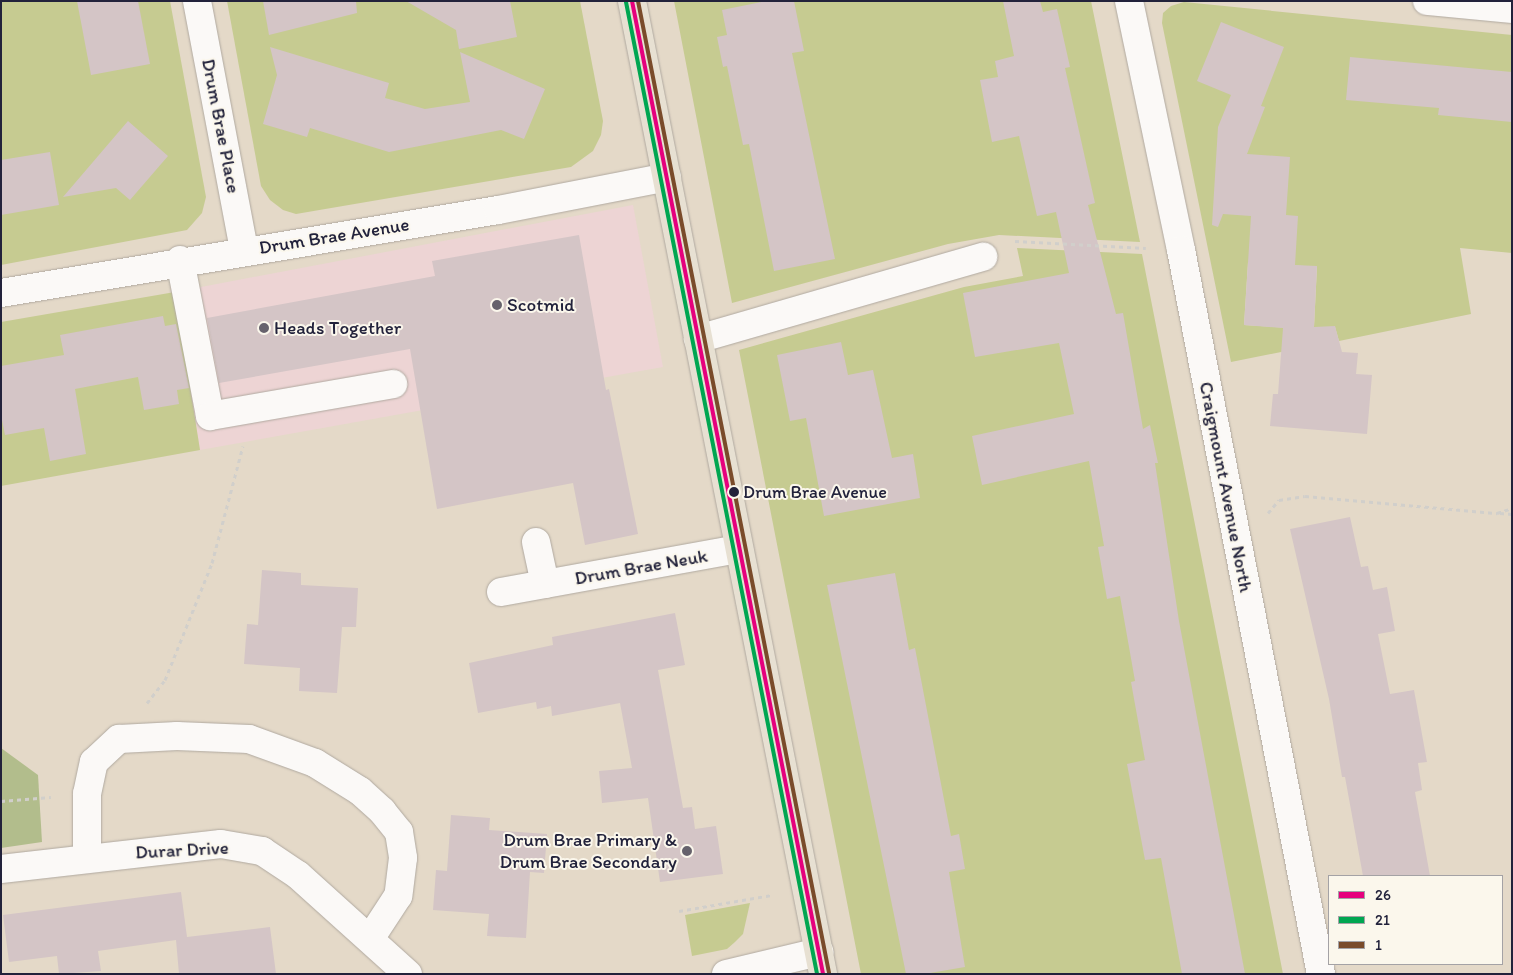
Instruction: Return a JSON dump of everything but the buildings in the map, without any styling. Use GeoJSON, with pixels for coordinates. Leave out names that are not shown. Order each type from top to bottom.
{"type":"FeatureCollection","features":[{"type":"Feature","properties":{"kind":"main road"},"geometry":{"type":"LineString","coordinates":[[632,1],[738,549],[821,963]]}},
{"type":"Feature","properties":{"kind":"street","name":"Drum Brae Place"},"geometry":{"type":"LineString","coordinates":[[197,1],[244,250]]}},
{"type":"Feature","properties":{"kind":"street","name":"Craigmount Avenue North"},"geometry":{"type":"LineString","coordinates":[[1129,1],[1181,250],[1233,528],[1321,974]]}},
{"type":"Feature","properties":{"kind":"street"},"geometry":{"type":"LineString","coordinates":[[1427,1],[1512,9]]}},
{"type":"Feature","properties":{"kind":"street","name":"Drum Brae Avenue"},"geometry":{"type":"LineString","coordinates":[[1,293],[180,260],[498,210],[667,177]]}},
{"type":"Feature","properties":{"kind":"street"},"geometry":{"type":"LineString","coordinates":[[698,339],[983,257]]}},
{"type":"Feature","properties":{"kind":"street"},"geometry":{"type":"LineString","coordinates":[[180,260],[210,416],[393,384]]}},
{"type":"Feature","properties":{"kind":"street"},"geometry":{"type":"LineString","coordinates":[[536,542],[545,584]]}},
{"type":"Feature","properties":{"kind":"street","name":"Drum Brae Neuk"},"geometry":{"type":"LineString","coordinates":[[501,592],[738,549]]}},
{"type":"Feature","properties":{"kind":"street"},"geometry":{"type":"LineString","coordinates":[[87,858],[87,794],[94,762],[119,739],[177,736],[249,739],[315,763],[360,791],[382,811],[399,832],[404,858],[398,896],[370,939]]}},
{"type":"Feature","properties":{"kind":"street","name":"Durar Drive"},"geometry":{"type":"LineString","coordinates":[[1,869],[221,844],[262,851],[298,875],[408,974]]}},
{"type":"Feature","properties":{"kind":"street"},"geometry":{"type":"LineString","coordinates":[[726,974],[821,963]]}},
{"type":"Feature","properties":{"kind":"path"},"geometry":{"type":"LineString","coordinates":[[983,257],[996,240],[1181,250]]}},
{"type":"Feature","properties":{"kind":"path"},"geometry":{"type":"LineString","coordinates":[[119,739],[165,680],[212,563],[244,441],[241,411]]}},
{"type":"Feature","properties":{"kind":"path"},"geometry":{"type":"LineString","coordinates":[[1233,528],[1260,525],[1279,500],[1305,496],[1512,514]]}},
{"type":"Feature","properties":{"kind":"path"},"geometry":{"type":"LineString","coordinates":[[1497,513],[1512,508]]}},
{"type":"Feature","properties":{"kind":"path"},"geometry":{"type":"LineString","coordinates":[[1,801],[87,794]]}},
{"type":"Feature","properties":{"kind":"path"},"geometry":{"type":"LineString","coordinates":[[679,911],[807,889]]}},
{"type":"Feature","properties":{"kind":"shaded area"},"geometry":{"type":"Polygon","coordinates":[[[633,205],[663,367],[200,450],[175,292],[633,205]]]}},
{"type":"Feature","properties":{"kind":"green space"},"geometry":{"type":"Polygon","coordinates":[[[1,1],[170,1],[206,197],[202,213],[187,230],[1,265],[1,1]]]}},
{"type":"Feature","properties":{"kind":"green space"},"geometry":{"type":"Polygon","coordinates":[[[227,1],[580,1],[603,121],[601,135],[593,151],[571,167],[296,214],[283,210],[270,200],[261,186],[227,1]]]}},
{"type":"Feature","properties":{"kind":"green space"},"geometry":{"type":"Polygon","coordinates":[[[674,1],[1091,1],[1140,242],[999,235],[948,244],[732,303],[674,1]]]}},
{"type":"Feature","properties":{"kind":"green space"},"geometry":{"type":"Polygon","coordinates":[[[1184,2],[1512,35],[1512,253],[1460,248],[1471,314],[1339,341],[1335,327],[1314,327],[1317,267],[1248,262],[1244,325],[1292,328],[1296,349],[1231,362],[1162,23],[1163,13],[1171,6],[1184,2]]]}},
{"type":"Feature","properties":{"kind":"green space"},"geometry":{"type":"Polygon","coordinates":[[[1017,248],[1142,254],[1283,974],[861,974],[739,350],[964,287],[1023,276],[1017,248]]]}},
{"type":"Feature","properties":{"kind":"green space"},"geometry":{"type":"Polygon","coordinates":[[[175,292],[200,450],[1,486],[1,322],[175,292]]]}},
{"type":"Feature","properties":{"kind":"green space"},"geometry":{"type":"Polygon","coordinates":[[[1,748],[38,775],[42,842],[1,848],[1,748]]]}},
{"type":"Feature","properties":{"kind":"green space"},"geometry":{"type":"Polygon","coordinates":[[[750,903],[743,934],[735,942],[727,949],[692,956],[685,915],[750,903]]]}},
{"type":"Feature","properties":{"kind":"transit line","name":"26"},"geometry":{"type":"LineString","coordinates":[[632,1],[823,974]]}},
{"type":"Feature","properties":{"kind":"transit line","name":"1"},"geometry":{"type":"LineString","coordinates":[[638,1],[829,973]]}},
{"type":"Feature","properties":{"kind":"transit line","name":"21"},"geometry":{"type":"LineString","coordinates":[[626,2],[817,974]]}},
{"type":"Feature","properties":{"kind":"place","name":"Scotmid"},"geometry":{"type":"Point","coordinates":[497,305]}},
{"type":"Feature","properties":{"kind":"place","name":"Heads Together"},"geometry":{"type":"Point","coordinates":[264,328]}},
{"type":"Feature","properties":{"kind":"place","name":"Drum Brae Avenue"},"geometry":{"type":"Point","coordinates":[734,492]}},
{"type":"Feature","properties":{"kind":"place","name":"Drum Brae Primary & Drum Brae Secondary"},"geometry":{"type":"Point","coordinates":[687,851]}}]}
